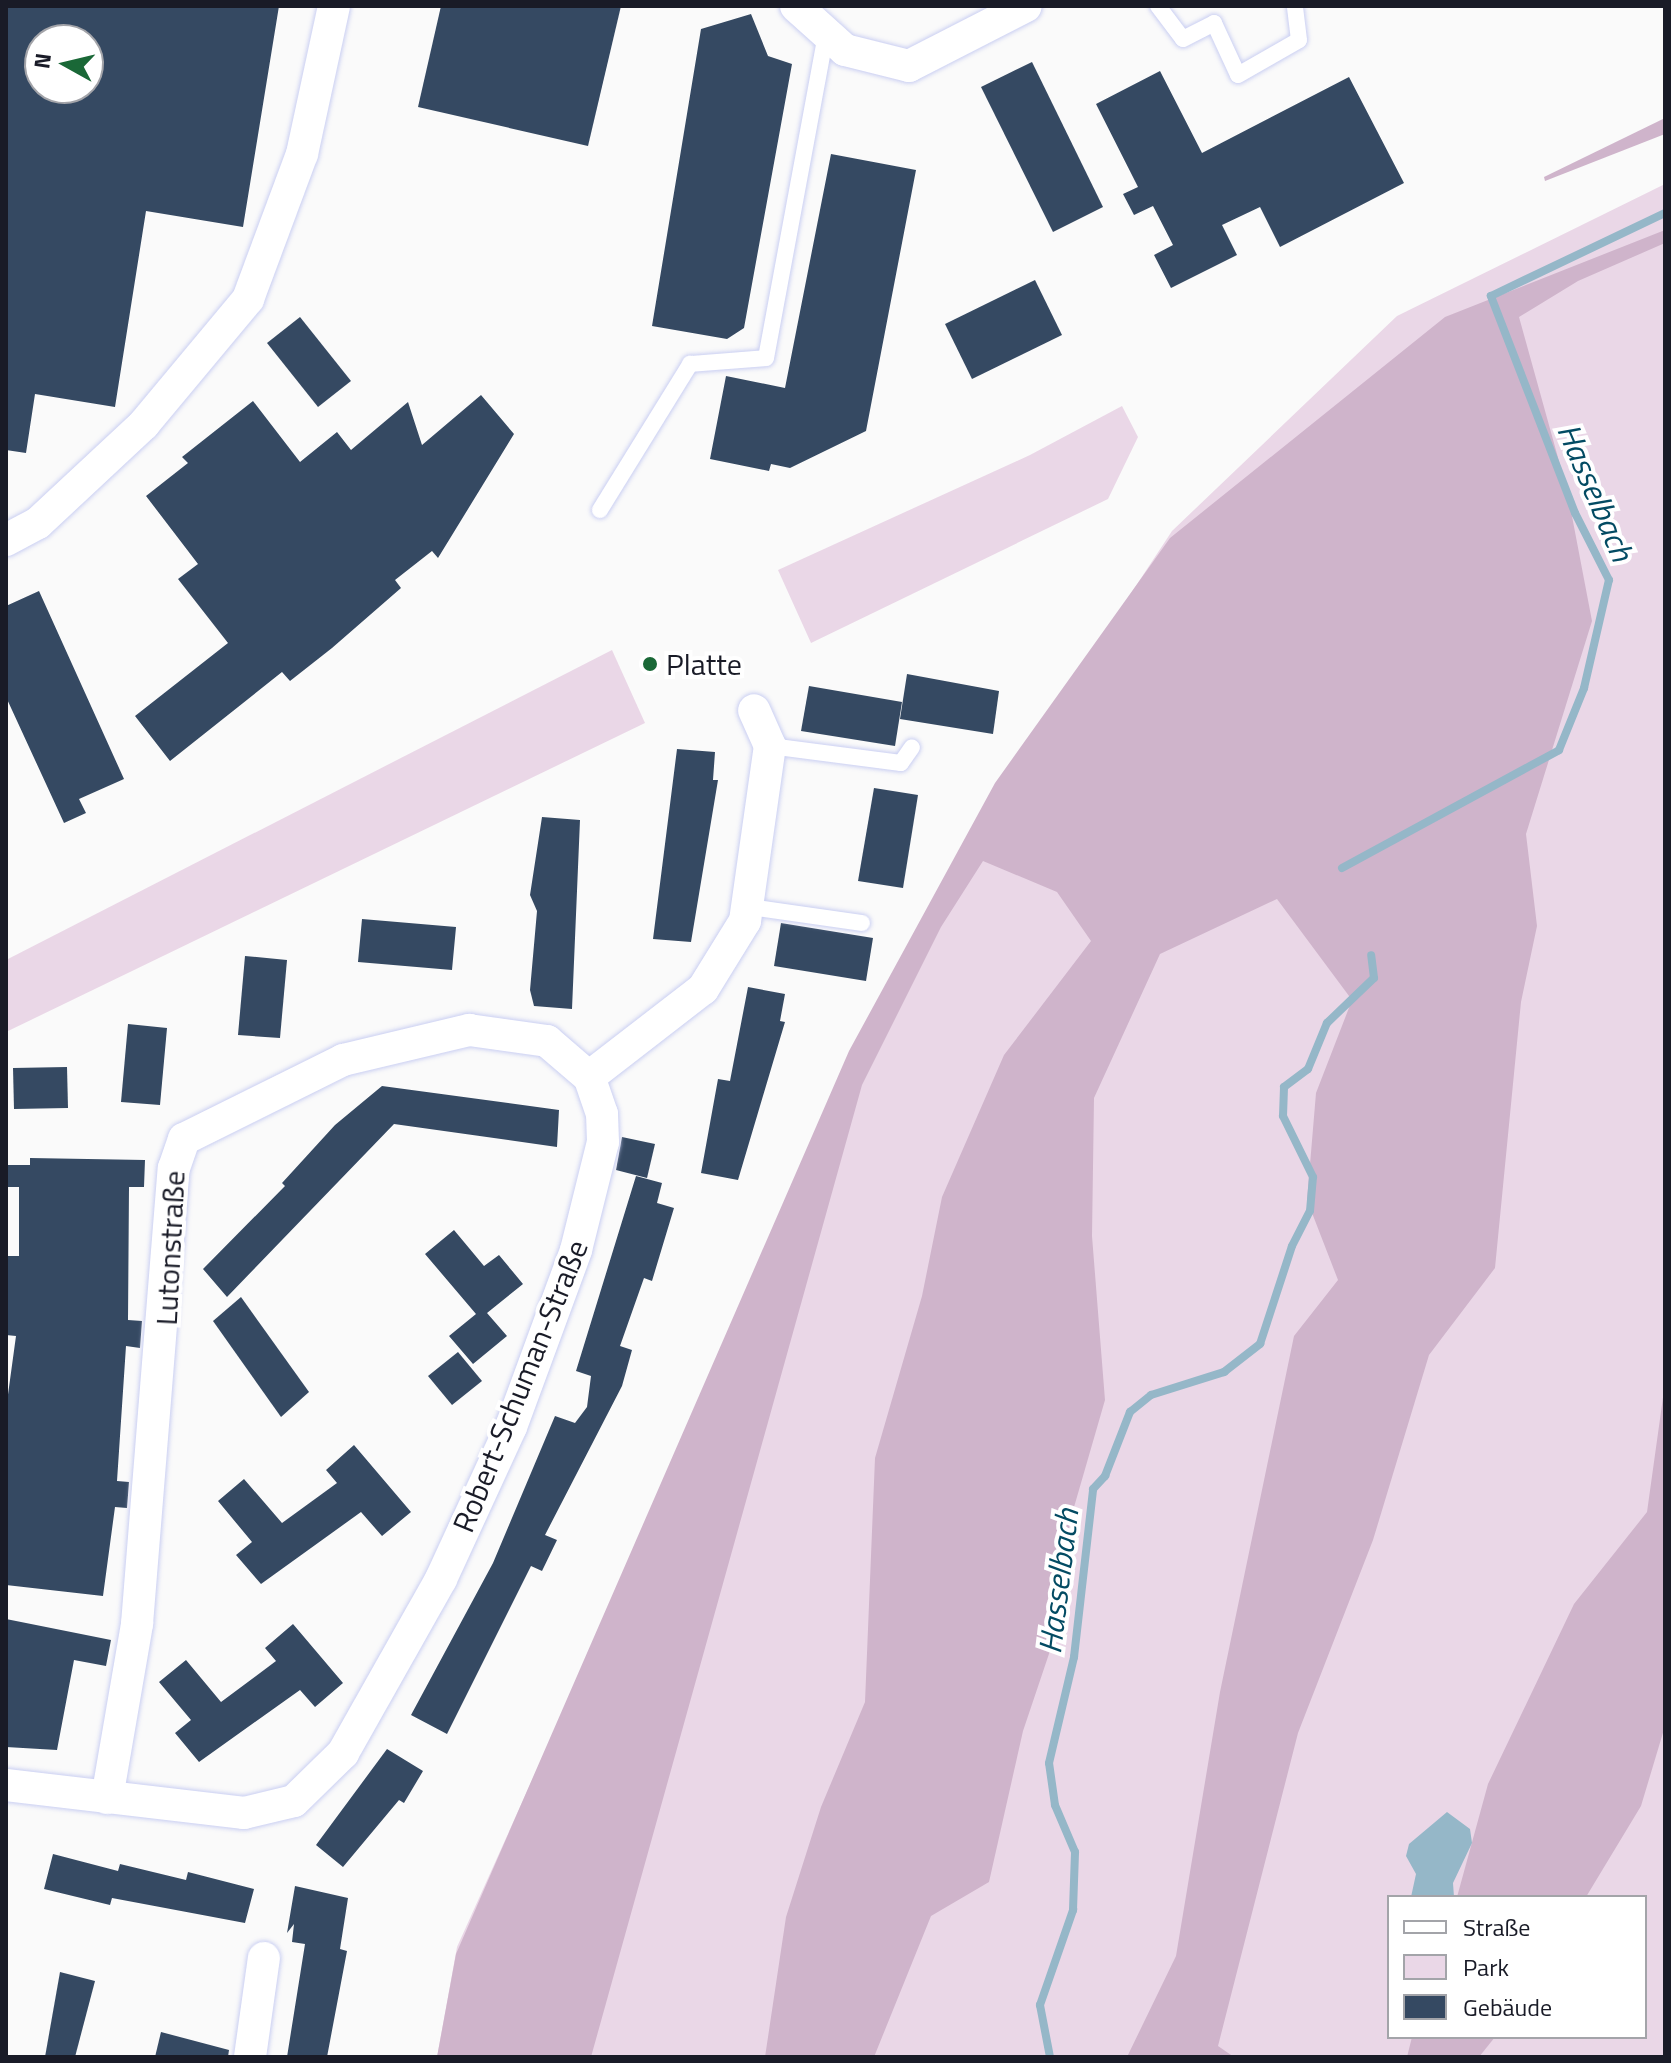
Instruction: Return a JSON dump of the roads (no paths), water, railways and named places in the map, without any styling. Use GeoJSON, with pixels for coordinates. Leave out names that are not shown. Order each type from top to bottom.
{"type":"FeatureCollection","features":[{"type":"Feature","properties":{"kind":"street"},"geometry":{"type":"LineString","coordinates":[[6,540],[38,523],[144,424],[248,299],[302,154],[334,6]]}},
{"type":"Feature","properties":{"kind":"street"},"geometry":{"type":"LineString","coordinates":[[796,6],[845,50],[909,66],[1026,6]]}},
{"type":"Feature","properties":{"kind":"street"},"geometry":{"type":"LineString","coordinates":[[589,1077],[703,989],[736,944],[750,907],[770,746],[754,710]]}},
{"type":"Feature","properties":{"kind":"street","name":"Lutonstraße"},"geometry":{"type":"LineString","coordinates":[[107,1798],[137,1624],[174,1168],[184,1139],[343,1060],[469,1030],[547,1041],[589,1077]]}},
{"type":"Feature","properties":{"kind":"street","name":"Robert-Schuman-Straße"},"geometry":{"type":"LineString","coordinates":[[6,1785],[212,1812],[265,1810],[309,1792],[343,1753],[441,1579],[511,1427],[576,1250],[603,1142],[602,1114],[589,1077]]}},
{"type":"Feature","properties":{"kind":"street"},"geometry":{"type":"LineString","coordinates":[[250,2057],[264,1958]]}},
{"type":"Feature","properties":{"kind":"lane"},"geometry":{"type":"LineString","coordinates":[[1158,6],[1183,39],[1214,23],[1238,75],[1299,40],[1295,6]]}},
{"type":"Feature","properties":{"kind":"lane"},"geometry":{"type":"LineString","coordinates":[[600,510],[690,364],[766,358],[826,34]]}},
{"type":"Feature","properties":{"kind":"lane"},"geometry":{"type":"LineString","coordinates":[[770,746],[901,763],[912,747]]}},
{"type":"Feature","properties":{"kind":"lane"},"geometry":{"type":"LineString","coordinates":[[750,907],[862,923]]}},
{"type":"Feature","properties":{"kind":"water"},"geometry":{"type":"Polygon","coordinates":[[[1447,1812],[1470,1829],[1472,1843],[1453,1883],[1454,1895],[1411,1895],[1416,1874],[1406,1856],[1409,1844],[1447,1812]]]}},
{"type":"Feature","properties":{"kind":"waterway","name":"Hasselbach"},"geometry":{"type":"LineString","coordinates":[[1342,868],[1559,750],[1584,688],[1609,580],[1575,513],[1491,296],[1665,213]]}},
{"type":"Feature","properties":{"kind":"waterway","name":"Hasselbach"},"geometry":{"type":"LineString","coordinates":[[1050,2057],[1040,2005],[1073,1910],[1075,1852],[1055,1805],[1049,1763],[1074,1657],[1093,1489],[1105,1476],[1130,1412],[1151,1395],[1224,1372],[1260,1344],[1292,1246],[1310,1211],[1313,1177],[1283,1116],[1284,1087],[1308,1069],[1327,1023],[1374,978],[1371,955]]}},
{"type":"Feature","properties":{"kind":"place","name":"Platte"},"geometry":{"type":"Point","coordinates":[650,664]}}]}
